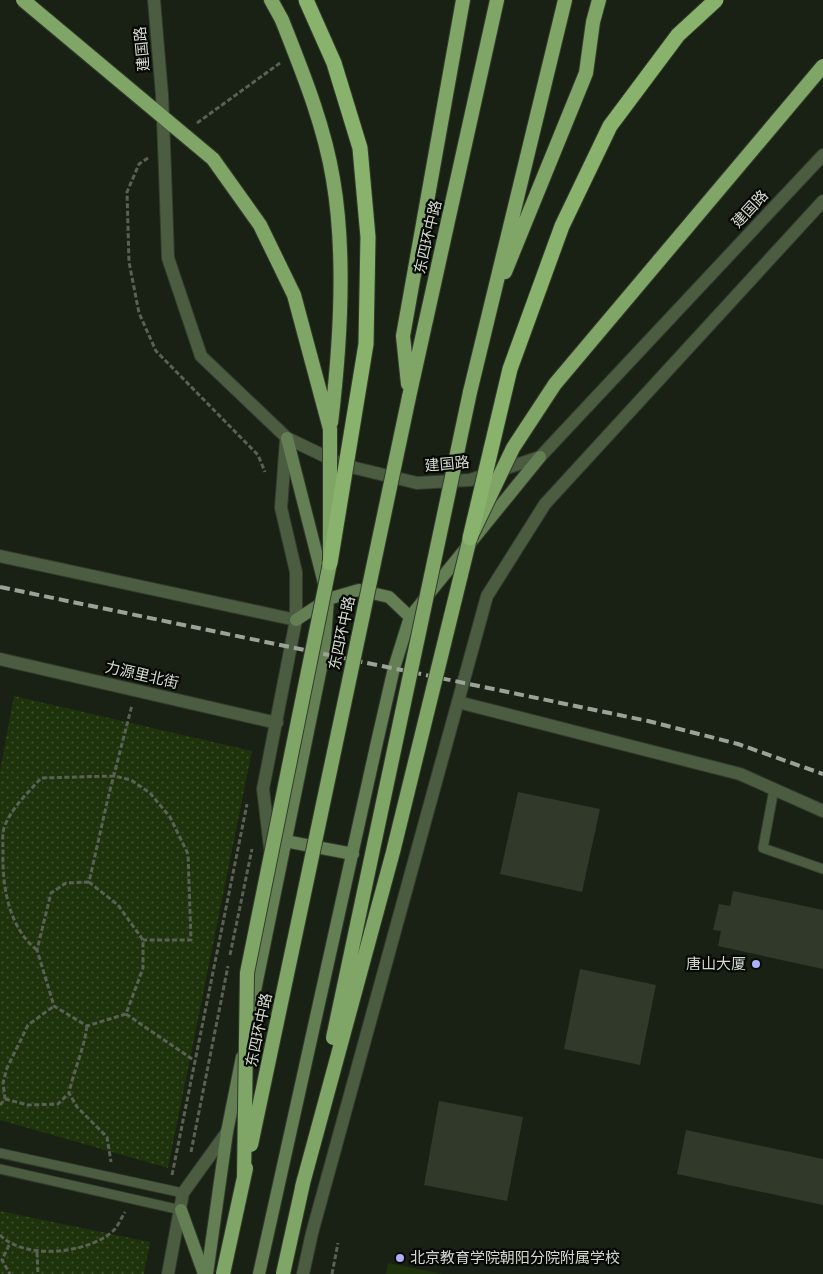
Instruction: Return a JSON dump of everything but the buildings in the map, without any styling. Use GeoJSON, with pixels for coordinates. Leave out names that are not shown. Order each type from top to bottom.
{"type":"FeatureCollection","features":[{"type":"Feature","properties":{"kind":"highway"},"geometry":{"type":"LineString","coordinates":[[23,0],[213,159],[250,210],[260,225],[294,295],[330,429]]}},
{"type":"Feature","properties":{"kind":"highway"},"geometry":{"type":"LineString","coordinates":[[271,0],[282,20],[304,74],[333,179],[339,246],[338,360],[330,429],[330,563]]}},
{"type":"Feature","properties":{"kind":"highway"},"geometry":{"type":"LineString","coordinates":[[244,1177],[248,972],[330,563],[366,344],[368,237],[360,148],[334,63],[306,0]]}},
{"type":"Feature","properties":{"kind":"highway"},"geometry":{"type":"LineString","coordinates":[[409,397],[403,336],[463,0]]}},
{"type":"Feature","properties":{"kind":"highway","name":"东四环中路"},"geometry":{"type":"LineString","coordinates":[[223,1274],[409,397],[497,0]]}},
{"type":"Feature","properties":{"kind":"highway"},"geometry":{"type":"LineString","coordinates":[[283,1274],[470,392],[565,0]]}},
{"type":"Feature","properties":{"kind":"highway"},"geometry":{"type":"LineString","coordinates":[[487,318],[586,73],[592,22],[599,0]]}},
{"type":"Feature","properties":{"kind":"highway"},"geometry":{"type":"LineString","coordinates":[[592,22],[604,0]]}},
{"type":"Feature","properties":{"kind":"highway"},"geometry":{"type":"LineString","coordinates":[[302,1187],[393,852],[510,369],[562,226],[610,126],[678,35],[716,0]]}},
{"type":"Feature","properties":{"kind":"highway"},"geometry":{"type":"LineString","coordinates":[[470,538],[513,448],[555,384],[823,66]]}},
{"type":"Feature","properties":{"kind":"main road","name":"东四环中路"},"geometry":{"type":"LineString","coordinates":[[205,1274],[227,1132],[324,654],[328,599],[287,438]]}},
{"type":"Feature","properties":{"kind":"main road"},"geometry":{"type":"LineString","coordinates":[[258,1274],[392,677],[410,617],[540,457]]}},
{"type":"Feature","properties":{"kind":"main road"},"geometry":{"type":"LineString","coordinates":[[296,620],[328,599],[359,590],[389,597],[410,617]]}},
{"type":"Feature","properties":{"kind":"main road"},"geometry":{"type":"LineString","coordinates":[[285,841],[353,854]]}},
{"type":"Feature","properties":{"kind":"main road"},"geometry":{"type":"LineString","coordinates":[[181,1210],[205,1274]]}},
{"type":"Feature","properties":{"kind":"street","name":"建国路"},"geometry":{"type":"LineString","coordinates":[[154,0],[162,95],[168,258],[201,356],[287,438],[343,466],[417,483],[470,480],[540,457],[823,155]]}},
{"type":"Feature","properties":{"kind":"street"},"geometry":{"type":"LineString","coordinates":[[303,1274],[312,1233],[487,596],[545,504],[823,201]]}},
{"type":"Feature","properties":{"kind":"street","name":"东四环中路"},"geometry":{"type":"LineString","coordinates":[[276,889],[264,789],[296,620],[296,572],[282,508],[287,438]]}},
{"type":"Feature","properties":{"kind":"street"},"geometry":{"type":"LineString","coordinates":[[0,556],[296,620]]}},
{"type":"Feature","properties":{"kind":"street","name":"力源里北街"},"geometry":{"type":"LineString","coordinates":[[0,659],[277,723]]}},
{"type":"Feature","properties":{"kind":"street"},"geometry":{"type":"LineString","coordinates":[[458,702],[740,774],[823,811]]}},
{"type":"Feature","properties":{"kind":"street","name":"东四环中路"},"geometry":{"type":"LineString","coordinates":[[168,1274],[183,1193],[227,1132]]}},
{"type":"Feature","properties":{"kind":"lane"},"geometry":{"type":"LineString","coordinates":[[774,789],[763,848],[823,870]]}},
{"type":"Feature","properties":{"kind":"lane"},"geometry":{"type":"LineString","coordinates":[[0,1153],[183,1193]]}},
{"type":"Feature","properties":{"kind":"lane"},"geometry":{"type":"LineString","coordinates":[[0,1169],[181,1210]]}},
{"type":"Feature","properties":{"kind":"path"},"geometry":{"type":"LineString","coordinates":[[194,125],[286,57]]}},
{"type":"Feature","properties":{"kind":"path"},"geometry":{"type":"LineString","coordinates":[[155,153],[139,164],[127,192],[129,262],[139,313],[156,351],[258,455],[266,472]]}},
{"type":"Feature","properties":{"kind":"path"},"geometry":{"type":"LineString","coordinates":[[89,882],[136,690]]}},
{"type":"Feature","properties":{"kind":"path"},"geometry":{"type":"LineString","coordinates":[[37,950],[28,943],[10,909],[2,878],[4,828],[19,802],[42,778],[114,776],[131,780],[150,793],[170,817],[188,854],[190,940],[143,940]]}},
{"type":"Feature","properties":{"kind":"path"},"geometry":{"type":"LineString","coordinates":[[168,1190],[248,800]]}},
{"type":"Feature","properties":{"kind":"path"},"geometry":{"type":"LineString","coordinates":[[190,1154],[252,847]]}},
{"type":"Feature","properties":{"kind":"path"},"geometry":{"type":"LineString","coordinates":[[89,882],[118,905],[143,940],[143,968],[126,1014],[87,1026],[54,1006],[37,950],[51,892],[66,883],[89,882]]}},
{"type":"Feature","properties":{"kind":"path"},"geometry":{"type":"LineString","coordinates":[[0,1105],[5,1099],[4,1084],[7,1068],[28,1025],[54,1006]]}},
{"type":"Feature","properties":{"kind":"path"},"geometry":{"type":"LineString","coordinates":[[126,1014],[195,1061]]}},
{"type":"Feature","properties":{"kind":"path"},"geometry":{"type":"LineString","coordinates":[[5,1099],[28,1105],[58,1104],[69,1093],[76,1063],[85,1041],[87,1026]]}},
{"type":"Feature","properties":{"kind":"path"},"geometry":{"type":"LineString","coordinates":[[69,1093],[77,1107],[107,1137],[113,1178]]}},
{"type":"Feature","properties":{"kind":"path"},"geometry":{"type":"LineString","coordinates":[[0,1235],[9,1244],[37,1252],[88,1246],[113,1231],[134,1199]]}},
{"type":"Feature","properties":{"kind":"path"},"geometry":{"type":"LineString","coordinates":[[332,1274],[338,1243]]}},
{"type":"Feature","properties":{"kind":"path"},"geometry":{"type":"LineString","coordinates":[[9,1244],[2,1260],[10,1274]]}},
{"type":"Feature","properties":{"kind":"path"},"geometry":{"type":"LineString","coordinates":[[37,1252],[38,1274]]}},
{"type":"Feature","properties":{"kind":"green space"},"geometry":{"type":"Polygon","coordinates":[[[14,696],[252,751],[168,1168],[0,1120],[0,771],[14,696]]]}},
{"type":"Feature","properties":{"kind":"green space"},"geometry":{"type":"Polygon","coordinates":[[[0,1211],[150,1242],[144,1274],[0,1274],[0,1211]]]}},
{"type":"Feature","properties":{"kind":"green space"},"geometry":{"type":"Polygon","coordinates":[[[388,1263],[444,1274],[386,1274],[388,1263]]]}},
{"type":"Feature","properties":{"kind":"railway"},"geometry":{"type":"LineString","coordinates":[[0,587],[648,721],[738,744],[823,774]]}},
{"type":"Feature","properties":{"kind":"place","name":"唐山大厦"},"geometry":{"type":"Point","coordinates":[756,964]}},
{"type":"Feature","properties":{"kind":"place","name":"北京教育学院朝阳分院附属学校"},"geometry":{"type":"Point","coordinates":[400,1258]}}]}
